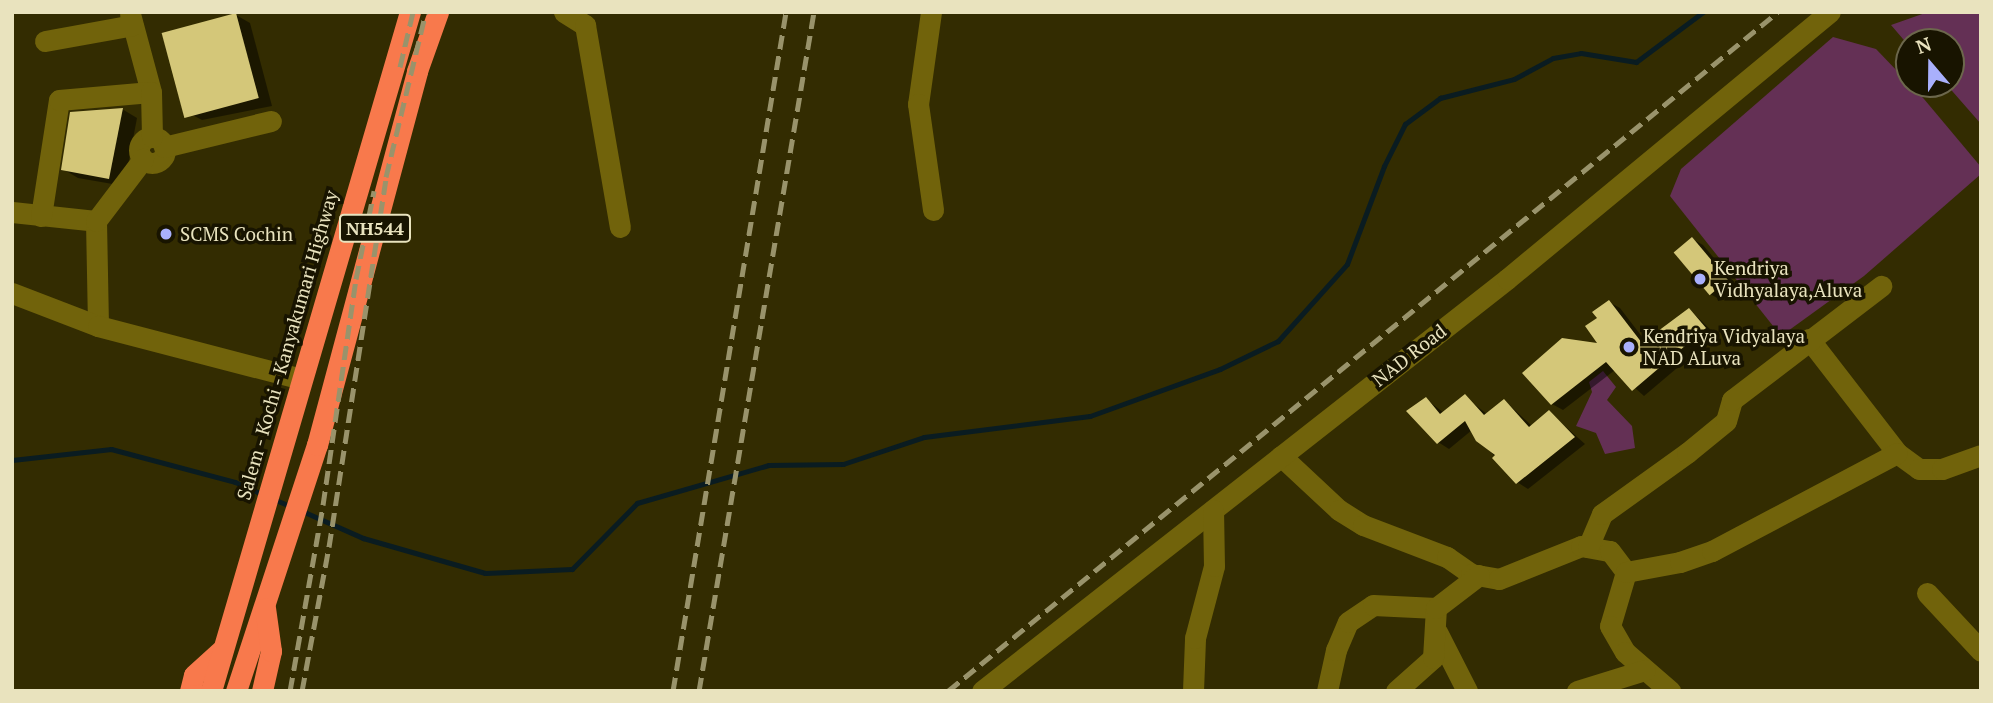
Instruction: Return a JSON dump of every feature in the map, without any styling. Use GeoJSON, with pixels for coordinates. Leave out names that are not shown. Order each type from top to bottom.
{"type":"FeatureCollection","features":[{"type":"Feature","properties":{"kind":"highway","name":"Salem - Kochi - Kanyakumari Highway"},"geometry":{"type":"LineString","coordinates":[[211,691],[254,545],[282,437],[410,12]]}},
{"type":"Feature","properties":{"kind":"highway","name":"NH544"},"geometry":{"type":"LineString","coordinates":[[262,691],[271,651],[265,606],[317,445],[417,71],[438,12]]}},
{"type":"Feature","properties":{"kind":"highway"},"geometry":{"type":"LineString","coordinates":[[236,691],[265,606]]}},
{"type":"Feature","properties":{"kind":"highway"},"geometry":{"type":"LineString","coordinates":[[190,691],[194,675],[221,651]]}},
{"type":"Feature","properties":{"kind":"street"},"geometry":{"type":"LineString","coordinates":[[564,12],[584,25],[620,227]]}},
{"type":"Feature","properties":{"kind":"street"},"geometry":{"type":"LineString","coordinates":[[931,12],[918,104],[933,210]]}},
{"type":"Feature","properties":{"kind":"street","name":"NAD Road"},"geometry":{"type":"LineString","coordinates":[[982,691],[1507,279],[1830,12]]}},
{"type":"Feature","properties":{"kind":"street"},"geometry":{"type":"LineString","coordinates":[[45,41],[131,19],[151,92],[158,142]]}},
{"type":"Feature","properties":{"kind":"street"},"geometry":{"type":"LineString","coordinates":[[41,216],[59,100],[151,92]]}},
{"type":"Feature","properties":{"kind":"street"},"geometry":{"type":"LineString","coordinates":[[98,326],[96,221],[143,159],[139,147],[271,121]]}},
{"type":"Feature","properties":{"kind":"street"},"geometry":{"type":"LineString","coordinates":[[12,212],[96,221]]}},
{"type":"Feature","properties":{"kind":"street"},"geometry":{"type":"LineString","coordinates":[[1588,547],[1602,514],[1726,421],[1732,400],[1881,286]]}},
{"type":"Feature","properties":{"kind":"street"},"geometry":{"type":"LineString","coordinates":[[12,293],[98,326],[301,379]]}},
{"type":"Feature","properties":{"kind":"street"},"geometry":{"type":"LineString","coordinates":[[1809,339],[1898,453],[1919,469],[1942,469],[1981,455]]}},
{"type":"Feature","properties":{"kind":"street"},"geometry":{"type":"LineString","coordinates":[[1626,572],[1680,562],[1712,551],[1898,453]]}},
{"type":"Feature","properties":{"kind":"street"},"geometry":{"type":"LineString","coordinates":[[1281,456],[1363,525],[1395,534],[1479,575],[1499,579],[1544,558],[1588,547],[1609,551],[1626,572]]}},
{"type":"Feature","properties":{"kind":"street"},"geometry":{"type":"LineString","coordinates":[[1193,691],[1195,638],[1214,566],[1213,510]]}},
{"type":"Feature","properties":{"kind":"street"},"geometry":{"type":"LineString","coordinates":[[1626,572],[1609,626],[1625,652],[1670,691]]}},
{"type":"Feature","properties":{"kind":"street"},"geometry":{"type":"LineString","coordinates":[[1327,691],[1336,650],[1348,622],[1373,605],[1436,608],[1479,575]]}},
{"type":"Feature","properties":{"kind":"street"},"geometry":{"type":"LineString","coordinates":[[1927,593],[1981,651]]}},
{"type":"Feature","properties":{"kind":"street"},"geometry":{"type":"LineString","coordinates":[[1396,691],[1433,658],[1437,632],[1436,608]]}},
{"type":"Feature","properties":{"kind":"street"},"geometry":{"type":"LineString","coordinates":[[1437,632],[1467,691]]}},
{"type":"Feature","properties":{"kind":"street"},"geometry":{"type":"LineString","coordinates":[[1577,691],[1645,670]]}},
{"type":"Feature","properties":{"kind":"shaded area"},"geometry":{"type":"Polygon","coordinates":[[[1928,12],[1981,12],[1981,124],[1958,98],[1965,98],[1965,28],[1895,30],[1891,25],[1928,12]]]}},
{"type":"Feature","properties":{"kind":"shaded area"},"geometry":{"type":"Polygon","coordinates":[[[1833,37],[1876,49],[1895,69],[1895,98],[1923,98],[1981,167],[1981,174],[1864,276],[1781,336],[1670,196],[1681,169],[1833,37]]]}},
{"type":"Feature","properties":{"kind":"shaded area","name":"Kendriya Vidyalaya NAD ALuva"},"geometry":{"type":"Polygon","coordinates":[[[1603,371],[1616,387],[1607,400],[1632,426],[1635,448],[1605,454],[1596,433],[1576,426],[1592,392],[1589,382],[1603,371]]]}},
{"type":"Feature","properties":{"kind":"building"},"geometry":{"type":"Polygon","coordinates":[[[236,13],[259,98],[184,118],[162,33],[236,13]]]}},
{"type":"Feature","properties":{"kind":"building"},"geometry":{"type":"Polygon","coordinates":[[[123,108],[109,179],[61,170],[70,112],[123,108]]]}},
{"type":"Feature","properties":{"kind":"building","name":"Kendriya Vidyalaya NAD ALuva"},"geometry":{"type":"Polygon","coordinates":[[[1692,237],[1728,280],[1710,295],[1674,252],[1692,237]]]}},
{"type":"Feature","properties":{"kind":"building"},"geometry":{"type":"Polygon","coordinates":[[[1609,300],[1642,343],[1689,308],[1706,328],[1632,391],[1606,362],[1551,405],[1522,373],[1562,338],[1597,343],[1585,326],[1597,318],[1592,312],[1609,300]]]}},
{"type":"Feature","properties":{"kind":"building"},"geometry":{"type":"Polygon","coordinates":[[[1465,394],[1484,415],[1504,399],[1529,427],[1549,410],[1575,437],[1516,484],[1492,458],[1495,455],[1476,441],[1465,421],[1437,444],[1406,411],[1426,397],[1440,414],[1465,394]]]}},
{"type":"Feature","properties":{"kind":"waterway"},"geometry":{"type":"LineString","coordinates":[[302,511],[363,538],[485,573],[572,569],[637,503],[769,465],[843,464],[924,437],[1090,416],[1220,369],[1278,341],[1347,264],[1384,166],[1405,124],[1440,98],[1514,79],[1553,58],[1581,53],[1636,62],[1703,12]]}},
{"type":"Feature","properties":{"kind":"waterway"},"geometry":{"type":"LineString","coordinates":[[12,460],[111,449],[235,482],[264,495]]}},
{"type":"Feature","properties":{"kind":"waterway"},"geometry":{"type":"LineString","coordinates":[[273,499],[293,507]]}},
{"type":"Feature","properties":{"kind":"railway"},"geometry":{"type":"LineString","coordinates":[[400,67],[413,12]]}},
{"type":"Feature","properties":{"kind":"railway"},"geometry":{"type":"LineString","coordinates":[[302,691],[329,547],[386,177],[426,12]]}},
{"type":"Feature","properties":{"kind":"railway"},"geometry":{"type":"LineString","coordinates":[[673,691],[786,12]]}},
{"type":"Feature","properties":{"kind":"railway"},"geometry":{"type":"LineString","coordinates":[[699,691],[814,12]]}},
{"type":"Feature","properties":{"kind":"railway"},"geometry":{"type":"LineString","coordinates":[[948,691],[1778,12]]}},
{"type":"Feature","properties":{"kind":"railway"},"geometry":{"type":"LineString","coordinates":[[290,691],[323,505],[356,279],[374,191]]}},
{"type":"Feature","properties":{"kind":"place","name":"SCMS Cochin"},"geometry":{"type":"Point","coordinates":[166,234]}},
{"type":"Feature","properties":{"kind":"place","name":"Kendriya Vidhyalaya,Aluva"},"geometry":{"type":"Point","coordinates":[1700,279]}},
{"type":"Feature","properties":{"kind":"place","name":"Kendriya Vidyalaya NAD ALuva"},"geometry":{"type":"Point","coordinates":[1629,347]}}]}
